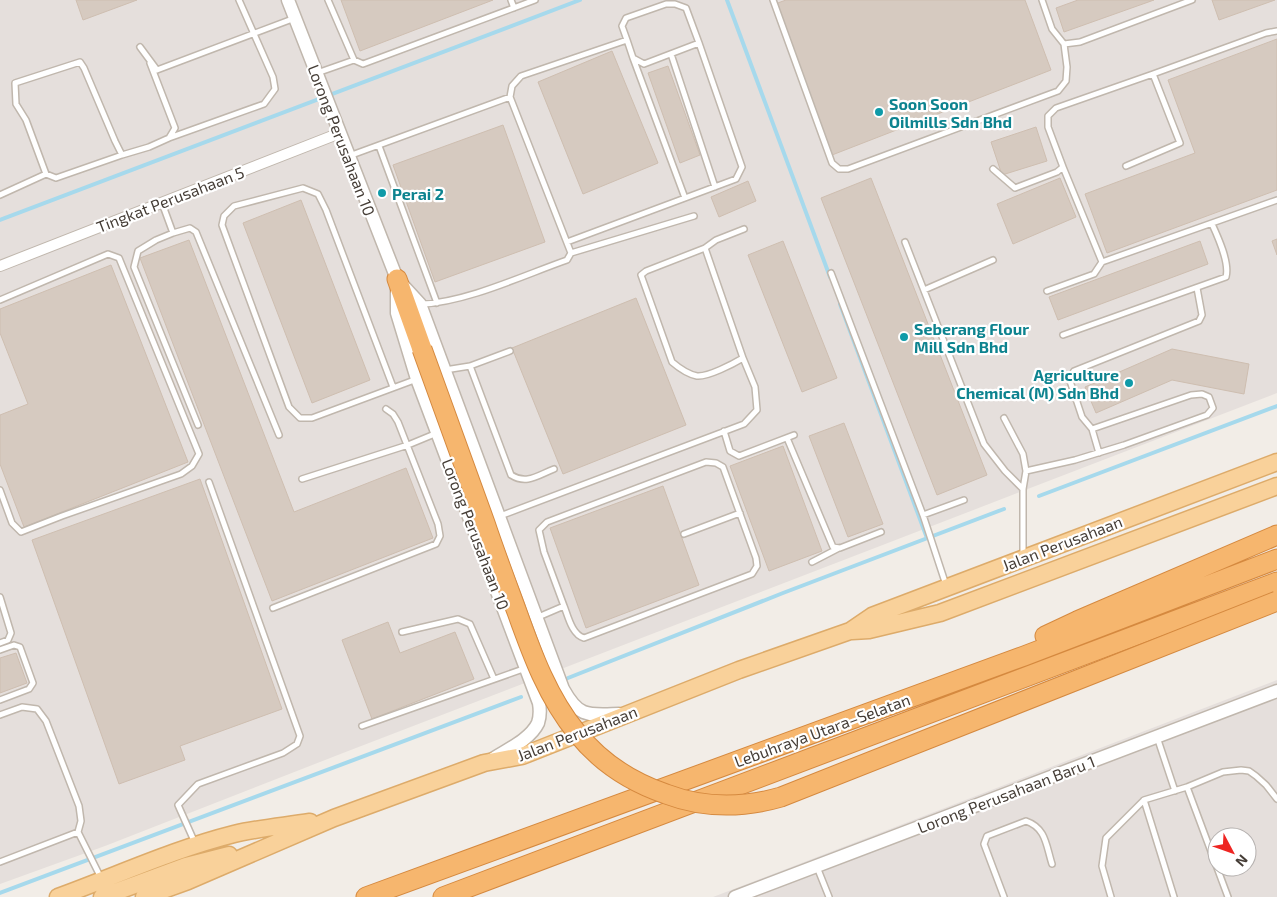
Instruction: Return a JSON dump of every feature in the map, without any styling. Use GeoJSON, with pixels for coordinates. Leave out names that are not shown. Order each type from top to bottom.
{"type":"FeatureCollection","features":[{"type":"Feature","properties":{"kind":"highway"},"geometry":{"type":"LineString","coordinates":[[397,279],[524,631],[545,682],[556,703],[577,734],[601,758],[634,781],[672,797],[716,805],[752,804],[781,797],[1277,601]]}},
{"type":"Feature","properties":{"kind":"highway"},"geometry":{"type":"LineString","coordinates":[[1024,656],[1037,642],[1049,633],[1277,535]]}},
{"type":"Feature","properties":{"kind":"highway","name":"Lebuhraya Utara–Selatan"},"geometry":{"type":"LineString","coordinates":[[366,897],[1024,656],[1277,559]]}},
{"type":"Feature","properties":{"kind":"highway","name":"Lebuhraya Utara–Selatan"},"geometry":{"type":"LineString","coordinates":[[444,897],[1277,582]]}},
{"type":"Feature","properties":{"kind":"main road","name":"Jalan Perusahaan"},"geometry":{"type":"LineString","coordinates":[[101,884],[140,893],[188,881],[334,818],[484,763],[522,756],[739,670],[850,631],[872,616],[1277,462]]}},
{"type":"Feature","properties":{"kind":"main road","name":"Jalan Perusahaan"},"geometry":{"type":"LineString","coordinates":[[850,631],[869,630],[940,613],[1277,486]]}},
{"type":"Feature","properties":{"kind":"main road"},"geometry":{"type":"LineString","coordinates":[[1041,551],[1049,572]]}},
{"type":"Feature","properties":{"kind":"main road"},"geometry":{"type":"LineString","coordinates":[[58,897],[101,884],[194,840],[334,818]]}},
{"type":"Feature","properties":{"kind":"main road","name":"Jalan Perusahaan"},"geometry":{"type":"LineString","coordinates":[[140,893],[186,866],[275,844]]}},
{"type":"Feature","properties":{"kind":"main road"},"geometry":{"type":"LineString","coordinates":[[172,897],[188,881]]}},
{"type":"Feature","properties":{"kind":"street","name":"Lorong Perusahaan 10"},"geometry":{"type":"LineString","coordinates":[[288,0],[397,279],[420,304],[562,689],[573,705],[582,713],[593,715],[629,714]]}},
{"type":"Feature","properties":{"kind":"street","name":"Tingkat Perusahaan 5"},"geometry":{"type":"LineString","coordinates":[[0,266],[340,133]]}},
{"type":"Feature","properties":{"kind":"street","name":"Lorong Perusahaan 10"},"geometry":{"type":"LineString","coordinates":[[397,279],[396,313],[417,379],[539,703],[538,722],[521,740],[484,763]]}},
{"type":"Feature","properties":{"kind":"street","name":"Lorong Perusahaan Baru 1"},"geometry":{"type":"LineString","coordinates":[[735,897],[1277,691]]}},
{"type":"Feature","properties":{"kind":"street"},"geometry":{"type":"LineString","coordinates":[[140,865],[140,893]]}},
{"type":"Feature","properties":{"kind":"lane"},"geometry":{"type":"LineString","coordinates":[[0,195],[46,174],[56,178],[149,147],[264,104],[275,89],[273,77],[239,0]]}},
{"type":"Feature","properties":{"kind":"lane"},"geometry":{"type":"LineString","coordinates":[[328,0],[354,60],[362,64],[535,0]]}},
{"type":"Feature","properties":{"kind":"lane"},"geometry":{"type":"LineString","coordinates":[[511,0],[514,8]]}},
{"type":"Feature","properties":{"kind":"lane"},"geometry":{"type":"LineString","coordinates":[[773,0],[832,163],[839,168],[848,170],[1058,92],[1066,82],[1067,67],[1064,44],[1052,29],[1042,0]]}},
{"type":"Feature","properties":{"kind":"lane"},"geometry":{"type":"LineString","coordinates":[[1064,44],[1080,42],[1192,0]]}},
{"type":"Feature","properties":{"kind":"lane"},"geometry":{"type":"LineString","coordinates":[[567,242],[736,179],[742,167],[700,43],[686,8],[675,4],[666,4],[626,18],[622,26],[685,198]]}},
{"type":"Feature","properties":{"kind":"lane"},"geometry":{"type":"LineString","coordinates":[[150,63],[157,70],[295,18]]}},
{"type":"Feature","properties":{"kind":"lane"},"geometry":{"type":"LineString","coordinates":[[1102,262],[1048,128],[1048,116],[1056,108],[1266,33],[1277,31]]}},
{"type":"Feature","properties":{"kind":"lane"},"geometry":{"type":"LineString","coordinates":[[571,253],[510,97],[512,86],[521,76],[627,40]]}},
{"type":"Feature","properties":{"kind":"lane"},"geometry":{"type":"LineString","coordinates":[[633,58],[644,64],[700,43]]}},
{"type":"Feature","properties":{"kind":"lane"},"geometry":{"type":"LineString","coordinates":[[140,47],[150,63],[175,128],[169,138]]}},
{"type":"Feature","properties":{"kind":"lane"},"geometry":{"type":"LineString","coordinates":[[671,54],[715,187]]}},
{"type":"Feature","properties":{"kind":"lane"},"geometry":{"type":"LineString","coordinates":[[316,73],[354,60]]}},
{"type":"Feature","properties":{"kind":"lane"},"geometry":{"type":"LineString","coordinates":[[46,174],[26,120],[16,104],[15,83],[80,62],[114,141],[122,155]]}},
{"type":"Feature","properties":{"kind":"lane"},"geometry":{"type":"LineString","coordinates":[[1126,166],[1180,143],[1154,74]]}},
{"type":"Feature","properties":{"kind":"lane"},"geometry":{"type":"LineString","coordinates":[[349,156],[510,97]]}},
{"type":"Feature","properties":{"kind":"lane"},"geometry":{"type":"LineString","coordinates":[[378,146],[437,303]]}},
{"type":"Feature","properties":{"kind":"lane"},"geometry":{"type":"LineString","coordinates":[[993,170],[1015,188],[1057,172],[1063,167]]}},
{"type":"Feature","properties":{"kind":"lane"},"geometry":{"type":"LineString","coordinates":[[394,387],[326,210],[318,194],[303,188],[234,206],[224,216],[222,224],[289,407],[300,418],[312,418],[417,379]]}},
{"type":"Feature","properties":{"kind":"lane"},"geometry":{"type":"LineString","coordinates":[[1047,291],[1094,274],[1102,262],[1277,200]]}},
{"type":"Feature","properties":{"kind":"lane"},"geometry":{"type":"LineString","coordinates":[[161,203],[173,233]]}},
{"type":"Feature","properties":{"kind":"lane"},"geometry":{"type":"LineString","coordinates":[[420,304],[437,303],[471,294],[567,260],[571,253],[694,216]]}},
{"type":"Feature","properties":{"kind":"lane"},"geometry":{"type":"LineString","coordinates":[[1063,335],[1226,277],[1227,271],[1220,242],[1212,224]]}},
{"type":"Feature","properties":{"kind":"lane"},"geometry":{"type":"LineString","coordinates":[[198,425],[134,267],[138,250],[156,240],[190,228],[196,232],[279,435]]}},
{"type":"Feature","properties":{"kind":"lane"},"geometry":{"type":"LineString","coordinates":[[743,358],[725,368],[698,376],[682,370],[672,362],[641,275],[646,271],[705,248],[716,240],[744,229]]}},
{"type":"Feature","properties":{"kind":"lane"},"geometry":{"type":"LineString","coordinates":[[905,242],[984,444],[1022,489]]}},
{"type":"Feature","properties":{"kind":"lane"},"geometry":{"type":"LineString","coordinates":[[499,516],[744,424],[757,410],[756,387],[743,358],[705,248]]}},
{"type":"Feature","properties":{"kind":"lane"},"geometry":{"type":"LineString","coordinates":[[0,300],[108,254],[119,258],[199,454],[192,466],[180,474],[20,532],[12,523],[0,490]]}},
{"type":"Feature","properties":{"kind":"lane"},"geometry":{"type":"LineString","coordinates":[[924,290],[993,260]]}},
{"type":"Feature","properties":{"kind":"lane"},"geometry":{"type":"LineString","coordinates":[[830,273],[923,515],[947,587]]}},
{"type":"Feature","properties":{"kind":"lane"},"geometry":{"type":"LineString","coordinates":[[1099,453],[1092,428],[1082,417],[1068,378],[1074,371],[1199,321],[1202,315],[1197,288]]}},
{"type":"Feature","properties":{"kind":"lane"},"geometry":{"type":"LineString","coordinates":[[444,370],[470,366],[510,351]]}},
{"type":"Feature","properties":{"kind":"lane"},"geometry":{"type":"LineString","coordinates":[[470,366],[511,475],[518,480],[525,481],[554,468]]}},
{"type":"Feature","properties":{"kind":"lane"},"geometry":{"type":"LineString","coordinates":[[1026,471],[1124,445],[1207,415],[1214,408],[1208,397],[1202,394],[1191,395],[1092,428]]}},
{"type":"Feature","properties":{"kind":"lane"},"geometry":{"type":"LineString","coordinates":[[273,608],[436,544],[440,536],[438,524],[394,414],[386,410]]}},
{"type":"Feature","properties":{"kind":"lane"},"geometry":{"type":"LineString","coordinates":[[1004,418],[1023,454],[1026,471],[1022,489],[1023,558]]}},
{"type":"Feature","properties":{"kind":"lane"},"geometry":{"type":"LineString","coordinates":[[724,431],[730,451],[738,456],[794,435]]}},
{"type":"Feature","properties":{"kind":"lane"},"geometry":{"type":"LineString","coordinates":[[302,479],[408,445],[437,433]]}},
{"type":"Feature","properties":{"kind":"lane"},"geometry":{"type":"LineString","coordinates":[[787,438],[832,547],[840,548]]}},
{"type":"Feature","properties":{"kind":"lane"},"geometry":{"type":"LineString","coordinates":[[706,462],[716,463],[723,467],[758,562],[752,574],[584,638],[579,637],[575,633],[564,606],[544,552],[539,530],[547,522],[706,462]]}},
{"type":"Feature","properties":{"kind":"lane"},"geometry":{"type":"LineString","coordinates":[[194,840],[178,804],[198,784],[283,753],[297,744],[300,736],[209,482]]}},
{"type":"Feature","properties":{"kind":"lane"},"geometry":{"type":"LineString","coordinates":[[923,515],[964,500]]}},
{"type":"Feature","properties":{"kind":"lane"},"geometry":{"type":"LineString","coordinates":[[684,534],[740,512]]}},
{"type":"Feature","properties":{"kind":"lane"},"geometry":{"type":"LineString","coordinates":[[812,562],[840,548],[881,532]]}},
{"type":"Feature","properties":{"kind":"lane"},"geometry":{"type":"LineString","coordinates":[[0,597],[11,633],[8,640],[0,643]]}},
{"type":"Feature","properties":{"kind":"lane"},"geometry":{"type":"LineString","coordinates":[[536,618],[564,606]]}},
{"type":"Feature","properties":{"kind":"lane"},"geometry":{"type":"LineString","coordinates":[[402,632],[458,619],[470,624],[494,679]]}},
{"type":"Feature","properties":{"kind":"lane"},"geometry":{"type":"LineString","coordinates":[[0,650],[14,645],[20,647],[33,683],[29,689],[0,700]]}},
{"type":"Feature","properties":{"kind":"lane"},"geometry":{"type":"LineString","coordinates":[[362,726],[526,668]]}},
{"type":"Feature","properties":{"kind":"lane"},"geometry":{"type":"LineString","coordinates":[[0,715],[22,708],[38,709],[46,721],[79,806],[81,821],[78,832],[88,850],[101,884]]}},
{"type":"Feature","properties":{"kind":"lane"},"geometry":{"type":"LineString","coordinates":[[1156,737],[1175,791]]}},
{"type":"Feature","properties":{"kind":"lane"},"geometry":{"type":"LineString","coordinates":[[1112,897],[1102,866],[1106,838],[1144,800],[1187,787],[1223,772],[1241,770],[1256,776],[1277,799]]}},
{"type":"Feature","properties":{"kind":"lane"},"geometry":{"type":"LineString","coordinates":[[1187,787],[1228,897]]}},
{"type":"Feature","properties":{"kind":"lane"},"geometry":{"type":"LineString","coordinates":[[1144,800],[1174,897]]}},
{"type":"Feature","properties":{"kind":"lane"},"geometry":{"type":"LineString","coordinates":[[1004,897],[984,844],[987,836],[995,831],[1026,821],[1034,824],[1041,830],[1052,864]]}},
{"type":"Feature","properties":{"kind":"lane"},"geometry":{"type":"LineString","coordinates":[[0,862],[78,832]]}},
{"type":"Feature","properties":{"kind":"lane"},"geometry":{"type":"LineString","coordinates":[[816,866],[829,897]]}},
{"type":"Feature","properties":{"kind":"shaded area","name":"Perai 2"},"geometry":{"type":"Polygon","coordinates":[[[0,0],[1277,0],[1277,393],[105,846],[0,884],[0,0]]]}},
{"type":"Feature","properties":{"kind":"shaded area"},"geometry":{"type":"Polygon","coordinates":[[[1277,680],[1277,897],[713,897],[1277,680]]]}},
{"type":"Feature","properties":{"kind":"building"},"geometry":{"type":"Polygon","coordinates":[[[76,0],[137,0],[83,20],[76,0]]]}},
{"type":"Feature","properties":{"kind":"building"},"geometry":{"type":"Polygon","coordinates":[[[341,0],[493,0],[360,51],[341,0]]]}},
{"type":"Feature","properties":{"kind":"building","name":"Soon Soon Oilmills Sdn Bhd"},"geometry":{"type":"Polygon","coordinates":[[[786,0],[1025,0],[1051,70],[832,155],[775,4],[786,0]]]}},
{"type":"Feature","properties":{"kind":"building"},"geometry":{"type":"Polygon","coordinates":[[[1078,0],[1154,0],[1064,32],[1056,8],[1078,0]]]}},
{"type":"Feature","properties":{"kind":"building"},"geometry":{"type":"Polygon","coordinates":[[[1212,0],[1275,0],[1219,20],[1212,0]]]}},
{"type":"Feature","properties":{"kind":"building"},"geometry":{"type":"Polygon","coordinates":[[[1277,39],[1277,190],[1107,253],[1085,194],[1195,153],[1168,80],[1277,39]]]}},
{"type":"Feature","properties":{"kind":"building"},"geometry":{"type":"Polygon","coordinates":[[[612,51],[658,163],[583,194],[538,82],[612,51]]]}},
{"type":"Feature","properties":{"kind":"building"},"geometry":{"type":"Polygon","coordinates":[[[668,66],[700,155],[680,163],[648,73],[668,66]]]}},
{"type":"Feature","properties":{"kind":"building"},"geometry":{"type":"Polygon","coordinates":[[[503,125],[545,242],[435,282],[393,165],[503,125]]]}},
{"type":"Feature","properties":{"kind":"building"},"geometry":{"type":"Polygon","coordinates":[[[1036,127],[1047,161],[1002,175],[991,142],[1036,127]]]}},
{"type":"Feature","properties":{"kind":"building","name":"Seberang Flour Mill Sdn Bhd"},"geometry":{"type":"Polygon","coordinates":[[[871,178],[987,475],[937,495],[821,198],[871,178]]]}},
{"type":"Feature","properties":{"kind":"building"},"geometry":{"type":"Polygon","coordinates":[[[1060,178],[1076,217],[1013,244],[997,204],[1060,178]]]}},
{"type":"Feature","properties":{"kind":"building"},"geometry":{"type":"Polygon","coordinates":[[[748,181],[756,201],[719,217],[711,197],[748,181]]]}},
{"type":"Feature","properties":{"kind":"building"},"geometry":{"type":"Polygon","coordinates":[[[301,200],[370,380],[312,403],[243,223],[301,200]]]}},
{"type":"Feature","properties":{"kind":"building"},"geometry":{"type":"Polygon","coordinates":[[[1277,239],[1277,255],[1272,241],[1277,239]]]}},
{"type":"Feature","properties":{"kind":"building"},"geometry":{"type":"Polygon","coordinates":[[[189,240],[294,512],[406,468],[433,538],[272,601],[140,258],[189,240]]]}},
{"type":"Feature","properties":{"kind":"building"},"geometry":{"type":"Polygon","coordinates":[[[783,241],[837,378],[802,392],[748,255],[783,241]]]}},
{"type":"Feature","properties":{"kind":"building"},"geometry":{"type":"Polygon","coordinates":[[[1200,241],[1208,264],[1058,320],[1049,297],[1200,241]]]}},
{"type":"Feature","properties":{"kind":"building"},"geometry":{"type":"Polygon","coordinates":[[[111,265],[188,462],[24,527],[0,464],[0,415],[28,404],[0,333],[0,309],[111,265]]]}},
{"type":"Feature","properties":{"kind":"building"},"geometry":{"type":"Polygon","coordinates":[[[636,298],[686,425],[563,474],[512,348],[636,298]]]}},
{"type":"Feature","properties":{"kind":"building","name":"Agriculture Chemical (M) Sdn Bhd"},"geometry":{"type":"Polygon","coordinates":[[[1172,349],[1249,364],[1244,394],[1172,380],[1096,413],[1085,387],[1172,349]]]}},
{"type":"Feature","properties":{"kind":"building"},"geometry":{"type":"Polygon","coordinates":[[[844,423],[883,524],[848,537],[809,436],[844,423]]]}},
{"type":"Feature","properties":{"kind":"building"},"geometry":{"type":"Polygon","coordinates":[[[783,446],[822,551],[769,571],[730,466],[783,446]]]}},
{"type":"Feature","properties":{"kind":"building"},"geometry":{"type":"Polygon","coordinates":[[[200,479],[282,709],[180,746],[185,760],[119,784],[32,540],[200,479]]]}},
{"type":"Feature","properties":{"kind":"building"},"geometry":{"type":"Polygon","coordinates":[[[663,486],[699,585],[586,628],[550,528],[663,486]]]}},
{"type":"Feature","properties":{"kind":"building"},"geometry":{"type":"Polygon","coordinates":[[[388,622],[400,653],[455,632],[474,679],[372,719],[342,640],[388,622]]]}},
{"type":"Feature","properties":{"kind":"building"},"geometry":{"type":"Polygon","coordinates":[[[16,653],[27,683],[0,693],[0,658],[16,653]]]}},
{"type":"Feature","properties":{"kind":"waterway"},"geometry":{"type":"LineString","coordinates":[[0,220],[580,0]]}},
{"type":"Feature","properties":{"kind":"waterway"},"geometry":{"type":"LineString","coordinates":[[727,0],[830,277]]}},
{"type":"Feature","properties":{"kind":"waterway"},"geometry":{"type":"LineString","coordinates":[[840,304],[927,538]]}},
{"type":"Feature","properties":{"kind":"waterway"},"geometry":{"type":"LineString","coordinates":[[1039,496],[1277,406]]}},
{"type":"Feature","properties":{"kind":"waterway"},"geometry":{"type":"LineString","coordinates":[[568,678],[783,593],[1004,509]]}},
{"type":"Feature","properties":{"kind":"waterway"},"geometry":{"type":"LineString","coordinates":[[0,893],[521,697]]}},
{"type":"Feature","properties":{"kind":"place","name":"Soon Soon Oilmills Sdn Bhd"},"geometry":{"type":"Point","coordinates":[879,112]}},
{"type":"Feature","properties":{"kind":"place","name":"Perai 2"},"geometry":{"type":"Point","coordinates":[382,193]}},
{"type":"Feature","properties":{"kind":"place","name":"Seberang Flour Mill Sdn Bhd"},"geometry":{"type":"Point","coordinates":[904,337]}},
{"type":"Feature","properties":{"kind":"place","name":"Agriculture Chemical (M) Sdn Bhd"},"geometry":{"type":"Point","coordinates":[1129,383]}}]}
